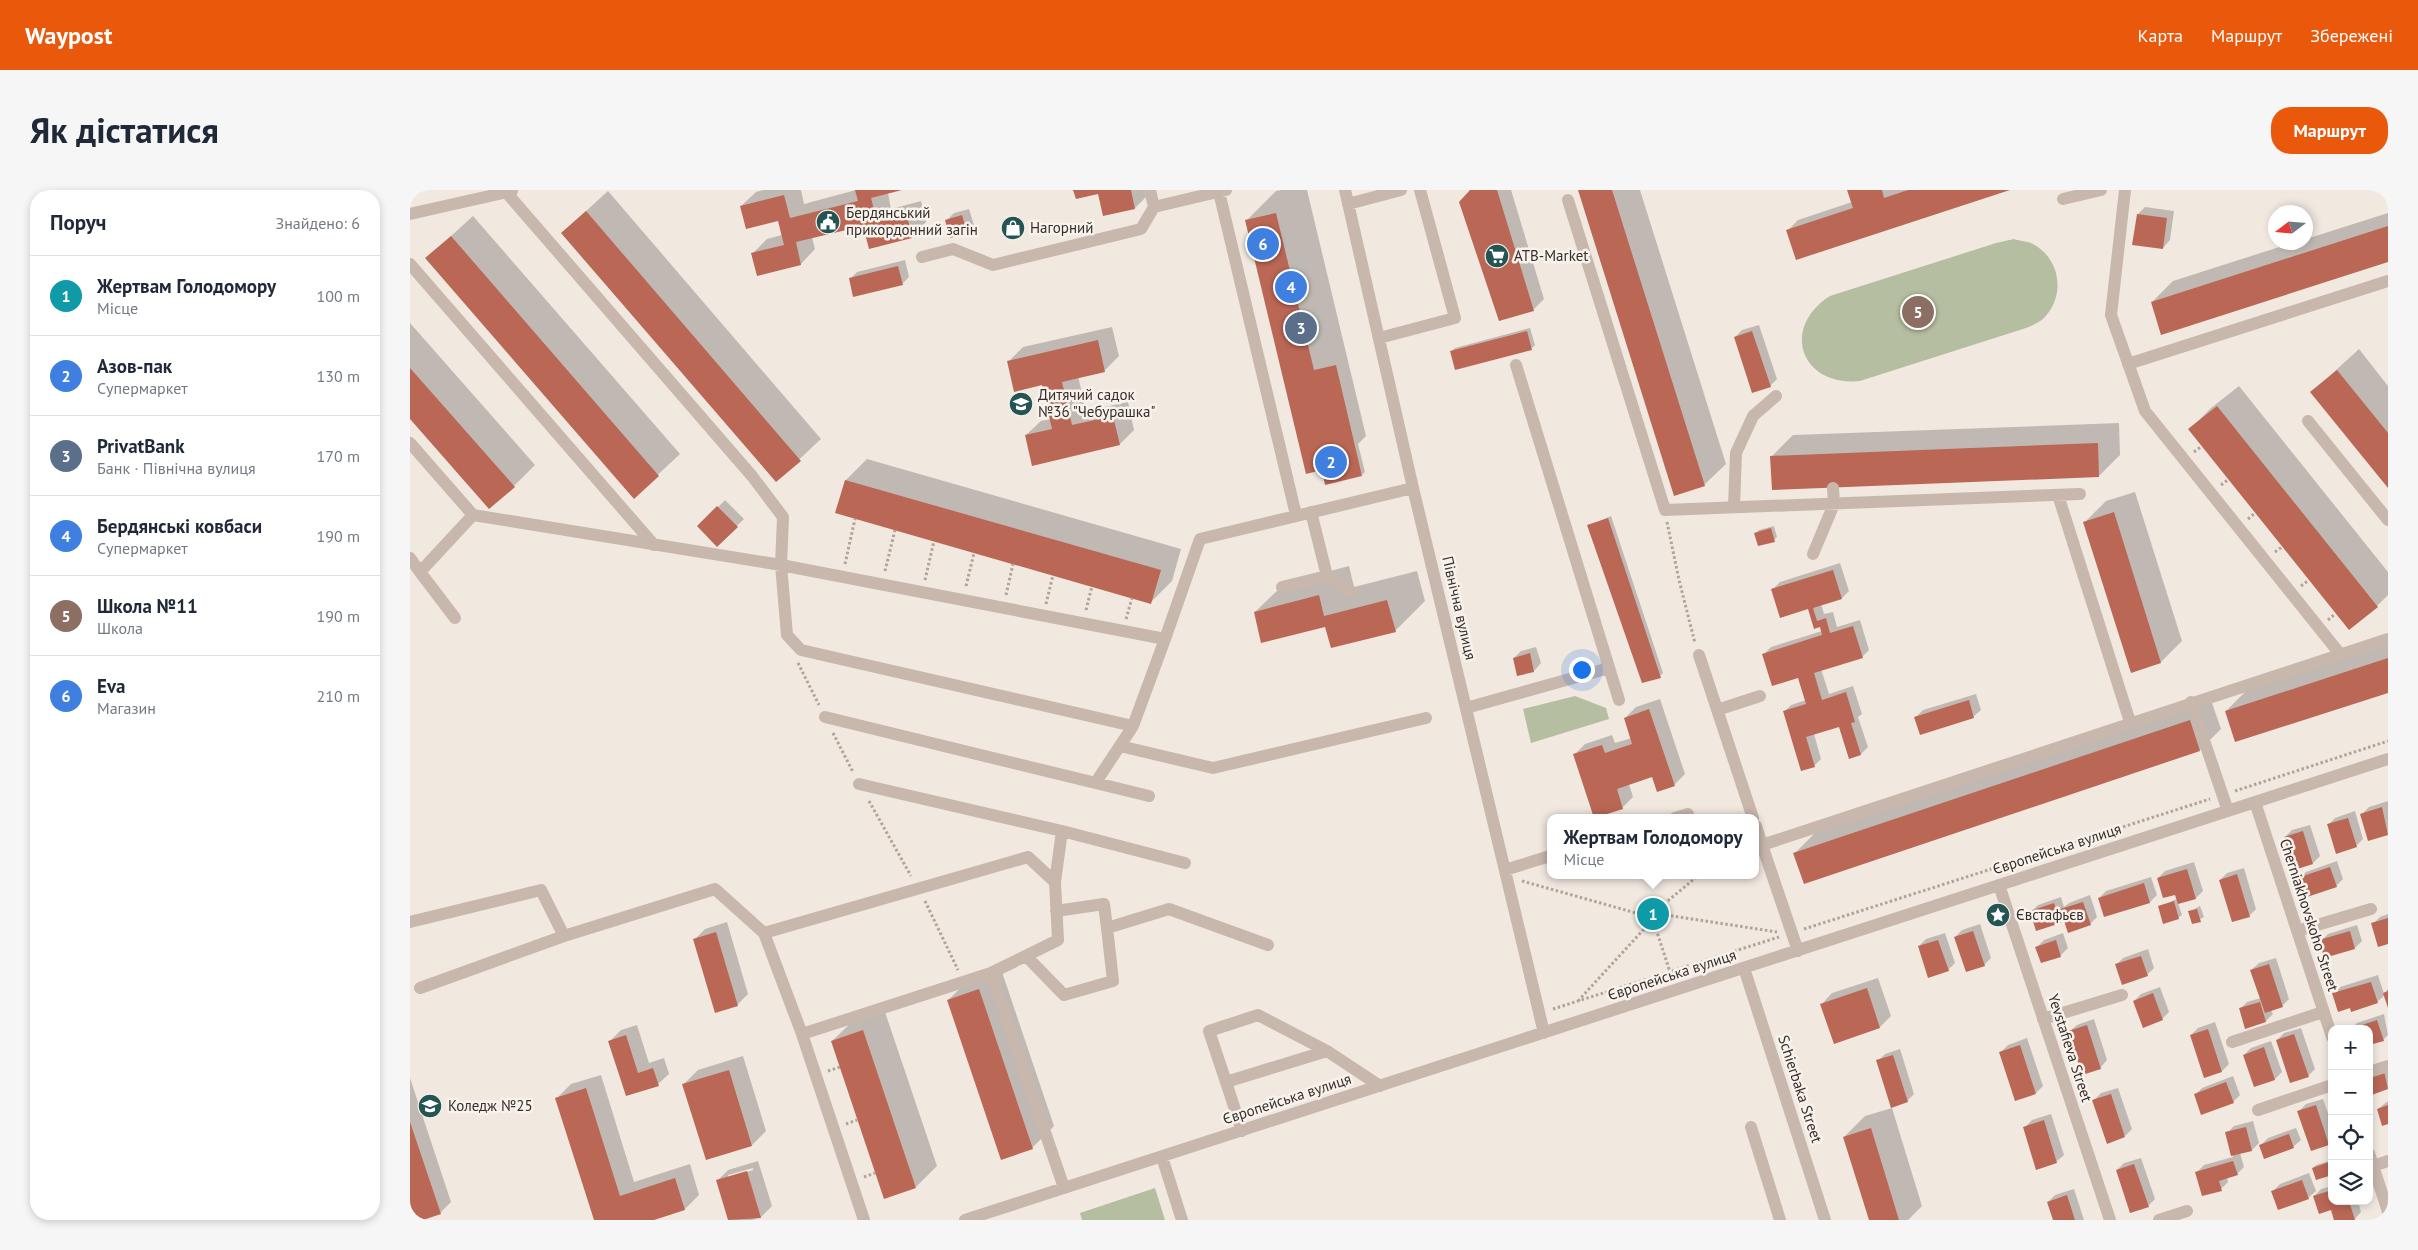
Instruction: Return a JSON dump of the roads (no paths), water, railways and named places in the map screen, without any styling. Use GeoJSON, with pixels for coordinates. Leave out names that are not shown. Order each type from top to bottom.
{"type":"FeatureCollection","features":[{"type":"Feature","properties":{"kind":"street"},"geometry":{"type":"LineString","coordinates":[[922,257],[953,249],[993,265],[1141,229],[1154,207],[1150,190]]}},
{"type":"Feature","properties":{"kind":"street","name":"Північна вулиця"},"geometry":{"type":"LineString","coordinates":[[1345,190],[1413,488],[1544,1033]]}},
{"type":"Feature","properties":{"kind":"street"},"geometry":{"type":"LineString","coordinates":[[1348,204],[1401,190]]}},
{"type":"Feature","properties":{"kind":"street"},"geometry":{"type":"LineString","coordinates":[[1379,338],[1455,318],[1420,190]]}},
{"type":"Feature","properties":{"kind":"street"},"geometry":{"type":"LineString","coordinates":[[2063,199],[2101,190]]}},
{"type":"Feature","properties":{"kind":"street"},"geometry":{"type":"LineString","coordinates":[[2125,190],[2111,315],[2145,411],[2340,654]]}},
{"type":"Feature","properties":{"kind":"street"},"geometry":{"type":"LineString","coordinates":[[410,214],[510,191],[752,476],[784,517],[781,566],[786,635],[801,650],[1133,726]]}},
{"type":"Feature","properties":{"kind":"street"},"geometry":{"type":"LineString","coordinates":[[1154,207],[1222,191],[1296,515]]}},
{"type":"Feature","properties":{"kind":"street"},"geometry":{"type":"LineString","coordinates":[[1568,200],[1665,510],[2080,494]]}},
{"type":"Feature","properties":{"kind":"street"},"geometry":{"type":"LineString","coordinates":[[410,264],[654,545]]}},
{"type":"Feature","properties":{"kind":"street"},"geometry":{"type":"LineString","coordinates":[[2128,364],[2388,281]]}},
{"type":"Feature","properties":{"kind":"street"},"geometry":{"type":"LineString","coordinates":[[1516,365],[1619,700]]}},
{"type":"Feature","properties":{"kind":"street"},"geometry":{"type":"LineString","coordinates":[[1734,508],[1736,453],[1753,416],[1776,396]]}},
{"type":"Feature","properties":{"kind":"street"},"geometry":{"type":"LineString","coordinates":[[2308,421],[2388,520]]}},
{"type":"Feature","properties":{"kind":"street"},"geometry":{"type":"LineString","coordinates":[[410,443],[473,515],[781,566],[1165,639]]}},
{"type":"Feature","properties":{"kind":"street"},"geometry":{"type":"LineString","coordinates":[[1096,782],[1133,726],[1200,539],[1413,488]]}},
{"type":"Feature","properties":{"kind":"street"},"geometry":{"type":"LineString","coordinates":[[1813,554],[1834,504],[1833,488]]}},
{"type":"Feature","properties":{"kind":"street"},"geometry":{"type":"LineString","coordinates":[[2058,495],[2130,722]]}},
{"type":"Feature","properties":{"kind":"street"},"geometry":{"type":"LineString","coordinates":[[1311,512],[1327,576],[1352,592]]}},
{"type":"Feature","properties":{"kind":"street"},"geometry":{"type":"LineString","coordinates":[[420,572],[473,515]]}},
{"type":"Feature","properties":{"kind":"street"},"geometry":{"type":"LineString","coordinates":[[410,558],[455,618]]}},
{"type":"Feature","properties":{"kind":"street"},"geometry":{"type":"LineString","coordinates":[[1282,587],[1327,576]]}},
{"type":"Feature","properties":{"kind":"street"},"geometry":{"type":"LineString","coordinates":[[1762,845],[2388,638]]}},
{"type":"Feature","properties":{"kind":"street"},"geometry":{"type":"LineString","coordinates":[[1699,655],[1752,814]]}},
{"type":"Feature","properties":{"kind":"street"},"geometry":{"type":"LineString","coordinates":[[1466,708],[1609,668]]}},
{"type":"Feature","properties":{"kind":"street"},"geometry":{"type":"LineString","coordinates":[[1717,710],[1760,696]]}},
{"type":"Feature","properties":{"kind":"street"},"geometry":{"type":"LineString","coordinates":[[2192,702],[2228,811]]}},
{"type":"Feature","properties":{"kind":"street"},"geometry":{"type":"LineString","coordinates":[[825,717],[1149,796]]}},
{"type":"Feature","properties":{"kind":"street"},"geometry":{"type":"LineString","coordinates":[[1120,746],[1213,768],[1426,718]]}},
{"type":"Feature","properties":{"kind":"street","name":"Європейська вулиця"},"geometry":{"type":"LineString","coordinates":[[965,1220],[2388,758]]}},
{"type":"Feature","properties":{"kind":"street"},"geometry":{"type":"LineString","coordinates":[[859,784],[1062,831],[1185,863]]}},
{"type":"Feature","properties":{"kind":"street","name":"Cherniakhovskoho Street"},"geometry":{"type":"LineString","coordinates":[[2255,802],[2328,1026]]}},
{"type":"Feature","properties":{"kind":"street"},"geometry":{"type":"LineString","coordinates":[[802,1034],[991,973],[1027,957],[1058,940],[1055,882],[1062,831]]}},
{"type":"Feature","properties":{"kind":"street"},"geometry":{"type":"LineString","coordinates":[[1759,836],[1798,951]]}},
{"type":"Feature","properties":{"kind":"street"},"geometry":{"type":"LineString","coordinates":[[1505,870],[1547,857]]}},
{"type":"Feature","properties":{"kind":"street"},"geometry":{"type":"LineString","coordinates":[[764,933],[1028,858],[1055,882]]}},
{"type":"Feature","properties":{"kind":"street","name":"Yevstafieva Street"},"geometry":{"type":"LineString","coordinates":[[1999,885],[2110,1220]]}},
{"type":"Feature","properties":{"kind":"street"},"geometry":{"type":"LineString","coordinates":[[420,988],[564,936],[715,889],[764,933],[802,1034],[864,1220]]}},
{"type":"Feature","properties":{"kind":"street"},"geometry":{"type":"LineString","coordinates":[[410,922],[541,890],[564,936]]}},
{"type":"Feature","properties":{"kind":"street"},"geometry":{"type":"LineString","coordinates":[[1027,957],[1064,996],[1113,982],[1104,904],[1056,911]]}},
{"type":"Feature","properties":{"kind":"street"},"geometry":{"type":"LineString","coordinates":[[1107,928],[1169,909],[1268,945]]}},
{"type":"Feature","properties":{"kind":"street"},"geometry":{"type":"LineString","coordinates":[[2297,931],[2371,909]]}},
{"type":"Feature","properties":{"kind":"street","name":"Schierbaka Street"},"geometry":{"type":"LineString","coordinates":[[1744,968],[1825,1220]]}},
{"type":"Feature","properties":{"kind":"street"},"geometry":{"type":"LineString","coordinates":[[991,973],[1064,1188]]}},
{"type":"Feature","properties":{"kind":"street"},"geometry":{"type":"LineString","coordinates":[[2043,1019],[2122,995]]}},
{"type":"Feature","properties":{"kind":"street"},"geometry":{"type":"LineString","coordinates":[[2232,1042],[2323,1012]]}},
{"type":"Feature","properties":{"kind":"street"},"geometry":{"type":"LineString","coordinates":[[1242,1131],[1209,1031],[1258,1015],[1327,1051],[1380,1086]]}},
{"type":"Feature","properties":{"kind":"street"},"geometry":{"type":"LineString","coordinates":[[1226,1082],[1327,1051]]}},
{"type":"Feature","properties":{"kind":"street"},"geometry":{"type":"LineString","coordinates":[[2373,1071],[2388,1066]]}},
{"type":"Feature","properties":{"kind":"street"},"geometry":{"type":"LineString","coordinates":[[2258,1110],[2328,1086]]}},
{"type":"Feature","properties":{"kind":"street"},"geometry":{"type":"LineString","coordinates":[[1750,1127],[1780,1220]]}},
{"type":"Feature","properties":{"kind":"street"},"geometry":{"type":"LineString","coordinates":[[1162,1157],[1182,1220]]}},
{"type":"Feature","properties":{"kind":"street"},"geometry":{"type":"LineString","coordinates":[[2388,1161],[2373,1166],[2388,1212]]}},
{"type":"Feature","properties":{"kind":"street"},"geometry":{"type":"LineString","coordinates":[[2160,1220],[2187,1212]]}},
{"type":"Feature","properties":{"kind":"place","name":"Бердянський прикордонний загін"},"geometry":{"type":"Point","coordinates":[828,222]}},
{"type":"Feature","properties":{"kind":"place","name":"Нагорний"},"geometry":{"type":"Point","coordinates":[1013,228]}},
{"type":"Feature","properties":{"kind":"place","name":"Eva"},"geometry":{"type":"Point","coordinates":[1263,244]}},
{"type":"Feature","properties":{"kind":"place","name":"ATB-Market"},"geometry":{"type":"Point","coordinates":[1497,256]}},
{"type":"Feature","properties":{"kind":"place","name":"Бердянські ковбаси"},"geometry":{"type":"Point","coordinates":[1291,287]}},
{"type":"Feature","properties":{"kind":"place","name":"Школа №11"},"geometry":{"type":"Point","coordinates":[1918,312]}},
{"type":"Feature","properties":{"kind":"place","name":"PrivatBank"},"geometry":{"type":"Point","coordinates":[1301,328]}},
{"type":"Feature","properties":{"kind":"place","name":"Дитячий садок №36 \"Чебурашка\""},"geometry":{"type":"Point","coordinates":[1021,404]}},
{"type":"Feature","properties":{"kind":"place","name":"Азов-пак"},"geometry":{"type":"Point","coordinates":[1331,462]}},
{"type":"Feature","properties":{"kind":"place","name":"Жертвам Голодомору"},"geometry":{"type":"Point","coordinates":[1653,914]}},
{"type":"Feature","properties":{"kind":"place","name":"Євстафьєв"},"geometry":{"type":"Point","coordinates":[1998,915]}},
{"type":"Feature","properties":{"kind":"place","name":"Коледж №25"},"geometry":{"type":"Point","coordinates":[430,1106]}}]}
